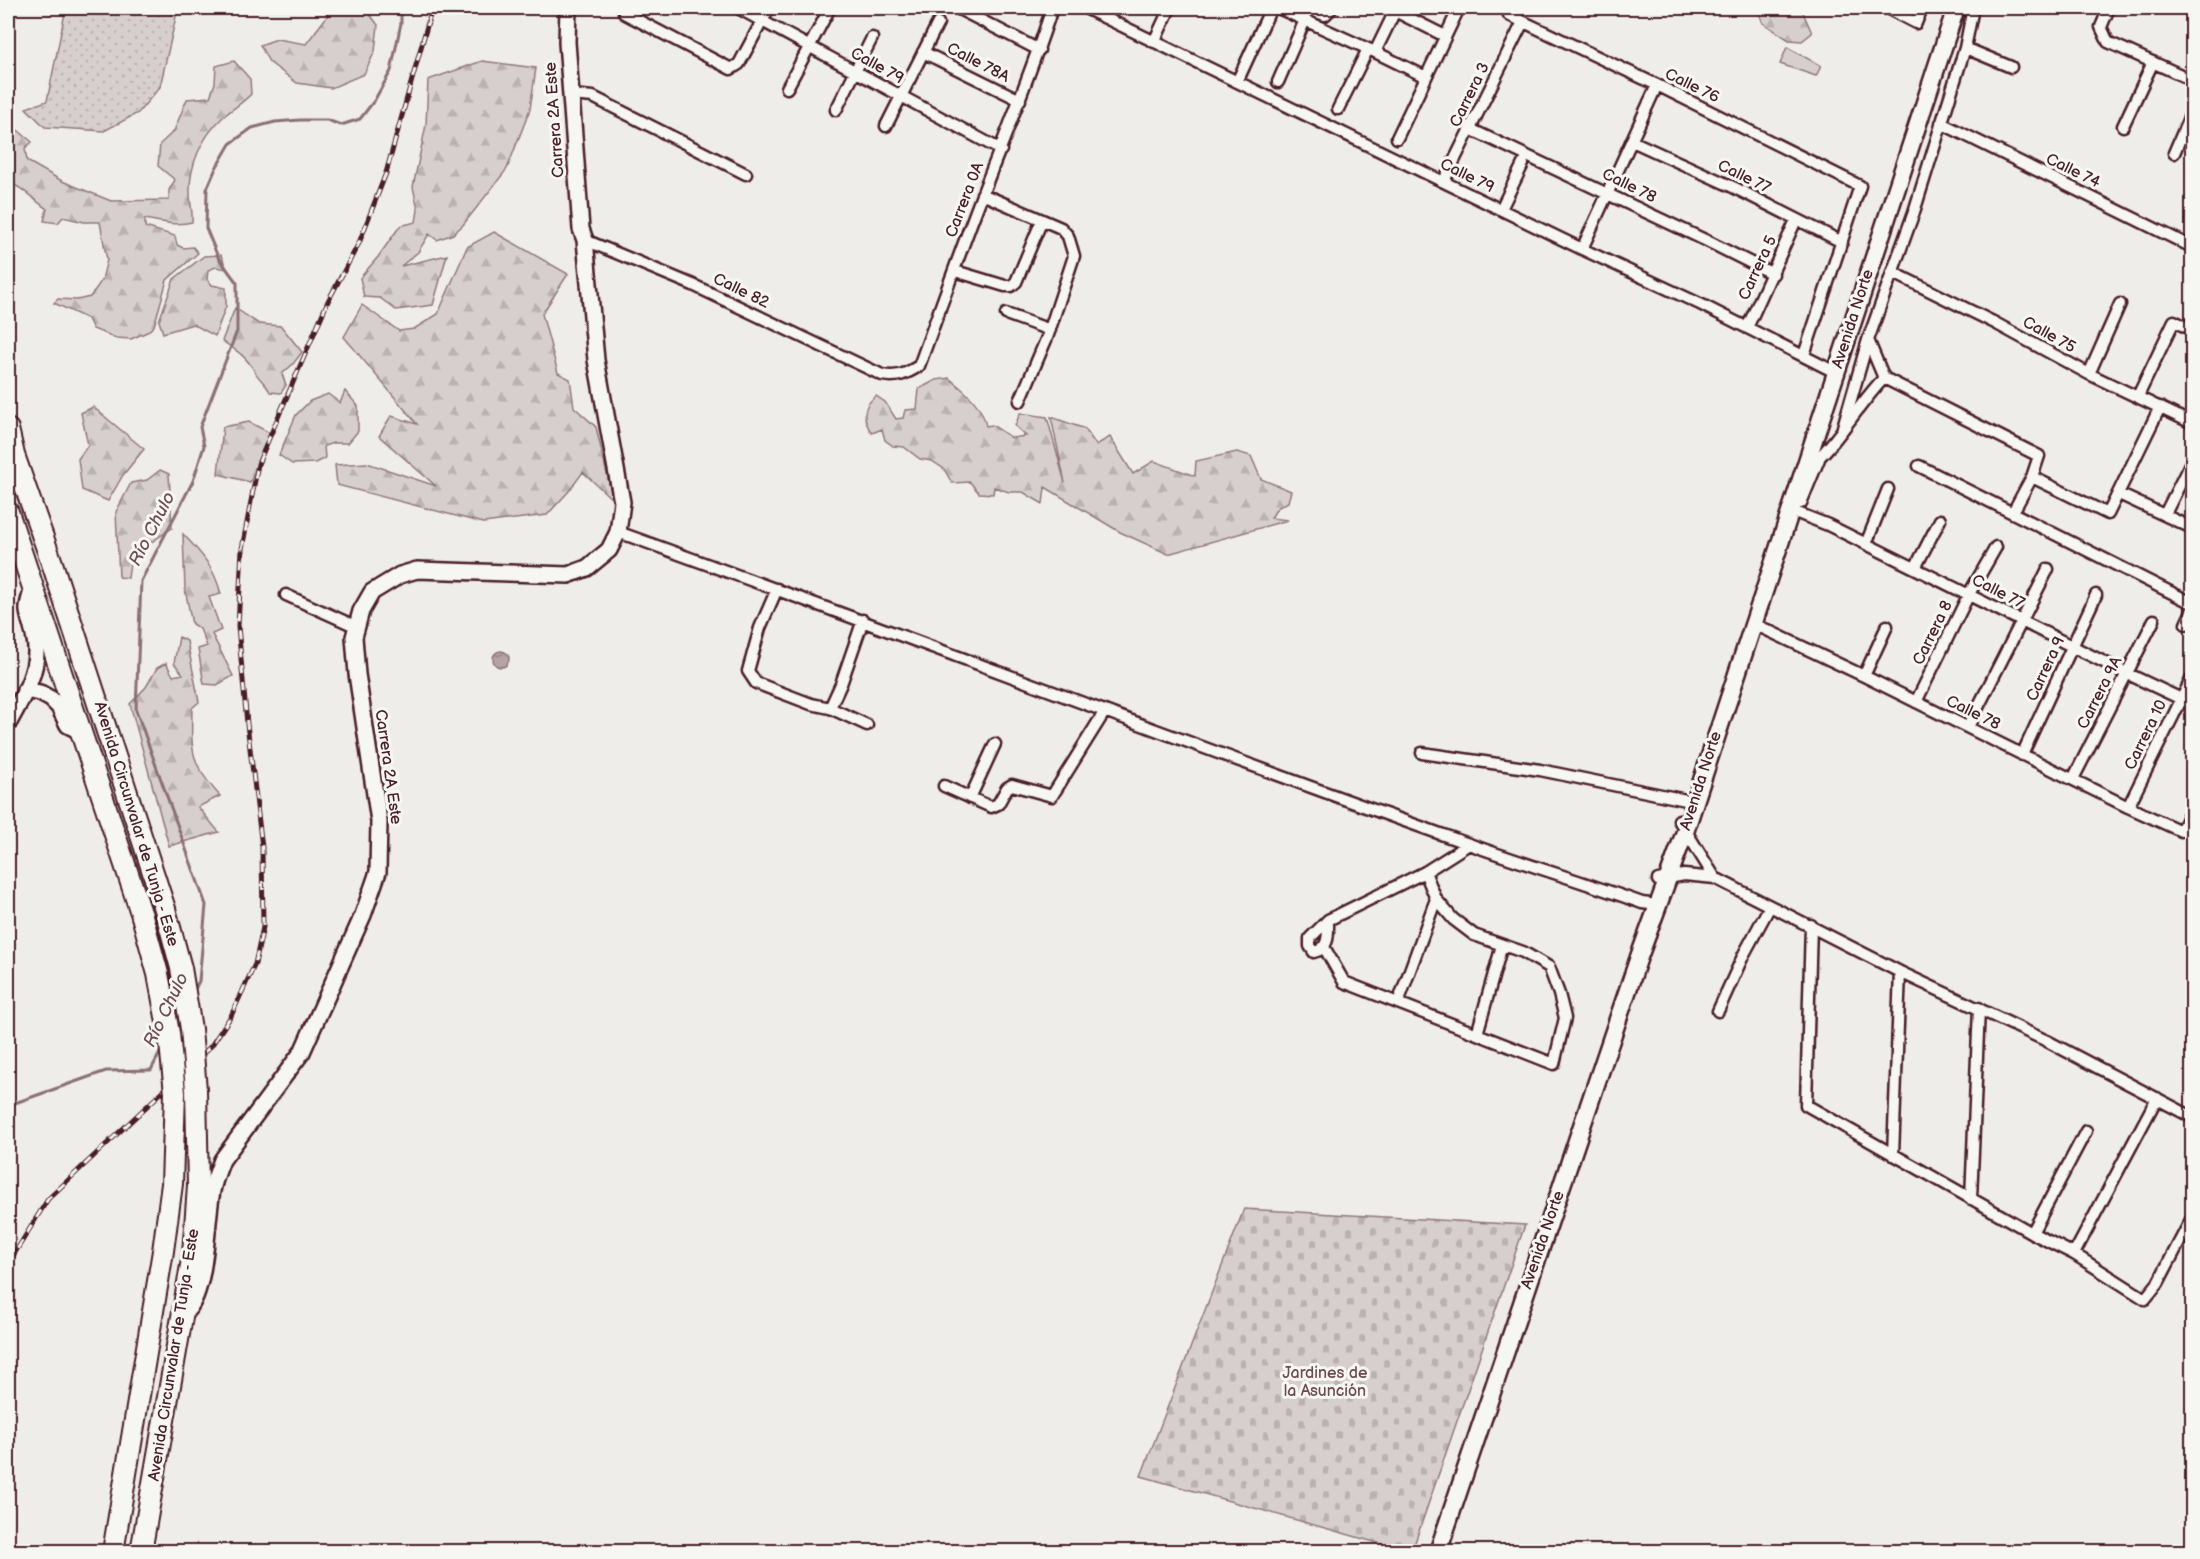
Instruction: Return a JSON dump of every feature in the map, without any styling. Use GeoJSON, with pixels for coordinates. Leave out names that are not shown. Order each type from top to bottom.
{"type":"FeatureCollection","features":[{"type":"Feature","properties":{"kind":"highway","name":"Avenida Circunvalar de Tunja - Este"},"geometry":{"type":"LineString","coordinates":[[8,429],[14,455],[56,574],[165,909],[183,978],[191,1029],[196,1090],[198,1186],[193,1254],[141,1551]]}},
{"type":"Feature","properties":{"kind":"highway","name":"Avenida Circunvalar de Tunja - Este"},"geometry":{"type":"LineString","coordinates":[[8,512],[142,916],[158,974],[169,1034],[175,1093],[172,1184],[163,1251],[113,1551]]}},
{"type":"Feature","properties":{"kind":"main road","name":"Avenida Norte"},"geometry":{"type":"LineString","coordinates":[[1438,1551],[1662,878],[1793,511],[1831,370],[1946,8]]}},
{"type":"Feature","properties":{"kind":"main road","name":"Avenida Norte"},"geometry":{"type":"LineString","coordinates":[[1682,826],[1686,800],[1956,8]]}},
{"type":"Feature","properties":{"kind":"main road","name":"Avenida Norte"},"geometry":{"type":"LineString","coordinates":[[1429,1551],[1650,904],[1662,878]]}},
{"type":"Feature","properties":{"kind":"street","name":"Carrera 2A Este"},"geometry":{"type":"LineString","coordinates":[[181,1316],[190,1306],[196,1294],[207,1239],[213,1186],[222,1160],[302,1052],[363,915],[378,872],[379,821],[357,674],[354,637],[361,611],[372,592],[400,575],[417,570],[568,575],[587,568],[609,550],[618,532],[622,502],[596,360],[571,95],[567,42],[568,8]]}},
{"type":"Feature","properties":{"kind":"street","name":"Calle 79"},"geometry":{"type":"LineString","coordinates":[[738,8],[1001,150]]}},
{"type":"Feature","properties":{"kind":"street"},"geometry":{"type":"LineString","coordinates":[[624,13],[729,68],[736,68],[769,8]]}},
{"type":"Feature","properties":{"kind":"street"},"geometry":{"type":"LineString","coordinates":[[787,88],[830,8]]}},
{"type":"Feature","properties":{"kind":"street"},"geometry":{"type":"LineString","coordinates":[[957,8],[1039,50]]}},
{"type":"Feature","properties":{"kind":"street","name":"Carrera 0A"},"geometry":{"type":"LineString","coordinates":[[882,375],[894,378],[905,375],[919,366],[982,194],[1039,50],[1052,8]]}},
{"type":"Feature","properties":{"kind":"street","name":"Calle 79"},"geometry":{"type":"LineString","coordinates":[[1085,8],[1831,370]]}},
{"type":"Feature","properties":{"kind":"street"},"geometry":{"type":"LineString","coordinates":[[1154,42],[1167,8]]}},
{"type":"Feature","properties":{"kind":"street"},"geometry":{"type":"LineString","coordinates":[[1237,82],[1272,8]]}},
{"type":"Feature","properties":{"kind":"street"},"geometry":{"type":"LineString","coordinates":[[1278,8],[1372,50],[1425,77]]}},
{"type":"Feature","properties":{"kind":"street"},"geometry":{"type":"LineString","coordinates":[[1306,8],[1325,15],[1332,8]]}},
{"type":"Feature","properties":{"kind":"street"},"geometry":{"type":"LineString","coordinates":[[1397,138],[1459,8]]}},
{"type":"Feature","properties":{"kind":"street"},"geometry":{"type":"LineString","coordinates":[[1887,8],[1916,23],[1922,8]]}},
{"type":"Feature","properties":{"kind":"street"},"geometry":{"type":"LineString","coordinates":[[1843,427],[1868,340],[1914,212],[1965,48],[1973,8]]}},
{"type":"Feature","properties":{"kind":"street"},"geometry":{"type":"LineString","coordinates":[[2109,8],[2102,27],[2103,35],[2108,42],[2193,80]]}},
{"type":"Feature","properties":{"kind":"street"},"geometry":{"type":"LineString","coordinates":[[1338,109],[1372,50],[1390,9],[1445,36]]}},
{"type":"Feature","properties":{"kind":"street","name":"Calle 76"},"geometry":{"type":"LineString","coordinates":[[1509,15],[1657,85],[1860,186],[1842,242]]}},
{"type":"Feature","properties":{"kind":"street"},"geometry":{"type":"LineString","coordinates":[[1278,82],[1305,20]]}},
{"type":"Feature","properties":{"kind":"street","name":"Carrera 3"},"geometry":{"type":"LineString","coordinates":[[1444,181],[1523,22]]}},
{"type":"Feature","properties":{"kind":"street"},"geometry":{"type":"LineString","coordinates":[[886,126],[938,23]]}},
{"type":"Feature","properties":{"kind":"street"},"geometry":{"type":"LineString","coordinates":[[836,110],[872,38]]}},
{"type":"Feature","properties":{"kind":"street"},"geometry":{"type":"LineString","coordinates":[[1965,48],[2011,67]]}},
{"type":"Feature","properties":{"kind":"street","name":"Calle 78A"},"geometry":{"type":"LineString","coordinates":[[923,52],[1020,100]]}},
{"type":"Feature","properties":{"kind":"street"},"geometry":{"type":"LineString","coordinates":[[2123,126],[2153,62]]}},
{"type":"Feature","properties":{"kind":"street"},"geometry":{"type":"LineString","coordinates":[[1582,249],[1657,85]]}},
{"type":"Feature","properties":{"kind":"street"},"geometry":{"type":"LineString","coordinates":[[571,95],[593,98],[612,106],[746,174]]}},
{"type":"Feature","properties":{"kind":"street"},"geometry":{"type":"LineString","coordinates":[[2174,153],[2193,111]]}},
{"type":"Feature","properties":{"kind":"street","name":"Calle 74"},"geometry":{"type":"LineString","coordinates":[[1941,123],[2193,247]]}},
{"type":"Feature","properties":{"kind":"street","name":"Calle 78"},"geometry":{"type":"LineString","coordinates":[[1470,129],[1608,193],[1773,274]]}},
{"type":"Feature","properties":{"kind":"street","name":"Calle 77"},"geometry":{"type":"LineString","coordinates":[[1632,141],[1733,187],[1842,242]]}},
{"type":"Feature","properties":{"kind":"street"},"geometry":{"type":"LineString","coordinates":[[1501,209],[1522,164]]}},
{"type":"Feature","properties":{"kind":"street"},"geometry":{"type":"LineString","coordinates":[[982,194],[1061,228],[1068,236],[1074,256],[1050,330],[1020,401]]}},
{"type":"Feature","properties":{"kind":"street"},"geometry":{"type":"LineString","coordinates":[[955,271],[1011,286],[1016,282],[1042,220]]}},
{"type":"Feature","properties":{"kind":"street","name":"Carrera 5"},"geometry":{"type":"LineString","coordinates":[[1747,328],[1796,220]]}},
{"type":"Feature","properties":{"kind":"street","name":"Calle 82"},"geometry":{"type":"LineString","coordinates":[[583,235],[882,375]]}},
{"type":"Feature","properties":{"kind":"street"},"geometry":{"type":"LineString","coordinates":[[1804,355],[1842,242]]}},
{"type":"Feature","properties":{"kind":"street","name":"Calle 75"},"geometry":{"type":"LineString","coordinates":[[1892,272],[1995,322],[2089,374],[2191,419]]}},
{"type":"Feature","properties":{"kind":"street"},"geometry":{"type":"LineString","coordinates":[[2089,374],[2120,304]]}},
{"type":"Feature","properties":{"kind":"street"},"geometry":{"type":"LineString","coordinates":[[1006,314],[1050,330]]}},
{"type":"Feature","properties":{"kind":"street"},"geometry":{"type":"LineString","coordinates":[[2138,396],[2174,321],[2193,330]]}},
{"type":"Feature","properties":{"kind":"street"},"geometry":{"type":"LineString","coordinates":[[1868,340],[1884,378],[2039,456],[2032,477],[2013,512]]}},
{"type":"Feature","properties":{"kind":"street"},"geometry":{"type":"LineString","coordinates":[[1793,511],[1819,459],[1884,378]]}},
{"type":"Feature","properties":{"kind":"street"},"geometry":{"type":"LineString","coordinates":[[2032,477],[2108,514],[2160,407]]}},
{"type":"Feature","properties":{"kind":"street"},"geometry":{"type":"LineString","coordinates":[[1802,472],[1819,459]]}},
{"type":"Feature","properties":{"kind":"street"},"geometry":{"type":"LineString","coordinates":[[2165,514],[2193,460]]}},
{"type":"Feature","properties":{"kind":"street"},"geometry":{"type":"LineString","coordinates":[[1919,466],[2193,603]]}},
{"type":"Feature","properties":{"kind":"street"},"geometry":{"type":"LineString","coordinates":[[1866,544],[1888,489]]}},
{"type":"Feature","properties":{"kind":"street"},"geometry":{"type":"LineString","coordinates":[[2119,494],[2193,528]]}},
{"type":"Feature","properties":{"kind":"street","name":"Calle 77"},"geometry":{"type":"LineString","coordinates":[[1793,511],[1866,544],[2193,704]]}},
{"type":"Feature","properties":{"kind":"street"},"geometry":{"type":"LineString","coordinates":[[1915,568],[1940,520]]}},
{"type":"Feature","properties":{"kind":"street"},"geometry":{"type":"LineString","coordinates":[[618,532],[1469,844],[1650,904]]}},
{"type":"Feature","properties":{"kind":"street","name":"Carrera 8"},"geometry":{"type":"LineString","coordinates":[[1916,702],[1969,594],[1996,546]]}},
{"type":"Feature","properties":{"kind":"street"},"geometry":{"type":"LineString","coordinates":[[1968,727],[2048,569]]}},
{"type":"Feature","properties":{"kind":"street"},"geometry":{"type":"LineString","coordinates":[[8,724],[34,668],[35,636],[28,610],[33,588]]}},
{"type":"Feature","properties":{"kind":"street"},"geometry":{"type":"LineString","coordinates":[[777,589],[760,628],[748,670],[749,674],[756,682],[811,704],[830,708],[867,725]]}},
{"type":"Feature","properties":{"kind":"street"},"geometry":{"type":"LineString","coordinates":[[286,595],[357,627]]}},
{"type":"Feature","properties":{"kind":"street","name":"Carrera 9"},"geometry":{"type":"LineString","coordinates":[[2022,754],[2096,595]]}},
{"type":"Feature","properties":{"kind":"street"},"geometry":{"type":"LineString","coordinates":[[2186,624],[2193,612]]}},
{"type":"Feature","properties":{"kind":"street"},"geometry":{"type":"LineString","coordinates":[[830,708],[863,620]]}},
{"type":"Feature","properties":{"kind":"street","name":"Carrera 9A"},"geometry":{"type":"LineString","coordinates":[[2073,779],[2154,620]]}},
{"type":"Feature","properties":{"kind":"street","name":"Calle 78"},"geometry":{"type":"LineString","coordinates":[[1752,623],[2181,831],[2193,807]]}},
{"type":"Feature","properties":{"kind":"street"},"geometry":{"type":"LineString","coordinates":[[1864,676],[1887,626]]}},
{"type":"Feature","properties":{"kind":"street","name":"Carrera 10"},"geometry":{"type":"LineString","coordinates":[[2128,807],[2193,678]]}},
{"type":"Feature","properties":{"kind":"street"},"geometry":{"type":"LineString","coordinates":[[25,690],[40,693],[51,699],[59,706],[69,725],[82,732]]}},
{"type":"Feature","properties":{"kind":"street"},"geometry":{"type":"LineString","coordinates":[[944,786],[993,807],[998,804],[1007,788],[1015,785],[1052,796],[1105,711]]}},
{"type":"Feature","properties":{"kind":"street"},"geometry":{"type":"LineString","coordinates":[[970,798],[995,744]]}},
{"type":"Feature","properties":{"kind":"street"},"geometry":{"type":"LineString","coordinates":[[1422,753],[1540,770],[1686,800]]}},
{"type":"Feature","properties":{"kind":"street"},"geometry":{"type":"LineString","coordinates":[[1682,826],[1715,878]]}},
{"type":"Feature","properties":{"kind":"street"},"geometry":{"type":"LineString","coordinates":[[1329,920],[1324,947],[1319,952],[1314,952],[1310,946],[1310,938],[1329,920],[1425,872],[1469,844]]}},
{"type":"Feature","properties":{"kind":"street"},"geometry":{"type":"LineString","coordinates":[[1324,947],[1344,982],[1554,1064],[1565,1018],[1559,994],[1548,967],[1523,952],[1474,935],[1453,919],[1436,899],[1425,872]]}},
{"type":"Feature","properties":{"kind":"street"},"geometry":{"type":"LineString","coordinates":[[1662,878],[1684,875],[1715,878],[2193,1117]]}},
{"type":"Feature","properties":{"kind":"street"},"geometry":{"type":"LineString","coordinates":[[1398,1004],[1436,899]]}},
{"type":"Feature","properties":{"kind":"street"},"geometry":{"type":"LineString","coordinates":[[1718,1011],[1744,954],[1770,906]]}},
{"type":"Feature","properties":{"kind":"street"},"geometry":{"type":"LineString","coordinates":[[1811,925],[1806,1105],[2032,1233],[2074,1254],[2145,1299],[2158,1283],[2193,1218]]}},
{"type":"Feature","properties":{"kind":"street"},"geometry":{"type":"LineString","coordinates":[[1477,1034],[1502,945]]}},
{"type":"Feature","properties":{"kind":"street"},"geometry":{"type":"LineString","coordinates":[[1893,1155],[1900,972]]}},
{"type":"Feature","properties":{"kind":"street"},"geometry":{"type":"LineString","coordinates":[[1971,1199],[1979,1008]]}},
{"type":"Feature","properties":{"kind":"street"},"geometry":{"type":"LineString","coordinates":[[2074,1254],[2157,1098]]}},
{"type":"Feature","properties":{"kind":"street"},"geometry":{"type":"LineString","coordinates":[[2032,1233],[2086,1131]]}},
{"type":"Feature","properties":{"kind":"green space"},"geometry":{"type":"Polygon","coordinates":[[[66,8],[178,8],[160,87],[138,113],[104,131],[45,127],[26,108],[47,101],[66,8]]]}},
{"type":"Feature","properties":{"kind":"green space"},"geometry":{"type":"Polygon","coordinates":[[[321,8],[365,8],[378,25],[375,51],[364,74],[331,88],[297,83],[269,62],[260,45],[277,39],[306,44],[328,15],[321,8]]]}},
{"type":"Feature","properties":{"kind":"green space"},"geometry":{"type":"Polygon","coordinates":[[[1757,8],[1801,8],[1812,33],[1802,41],[1789,40],[1763,23],[1757,8]]]}},
{"type":"Feature","properties":{"kind":"green space"},"geometry":{"type":"Polygon","coordinates":[[[1787,47],[1821,66],[1816,76],[1780,64],[1787,47]]]}},
{"type":"Feature","properties":{"kind":"green space"},"geometry":{"type":"Polygon","coordinates":[[[234,61],[250,79],[251,94],[225,115],[202,143],[194,163],[190,184],[192,222],[174,224],[145,219],[145,227],[175,236],[177,245],[183,248],[193,247],[198,253],[167,280],[154,326],[147,332],[131,339],[116,338],[93,329],[88,319],[54,303],[58,299],[77,300],[90,297],[102,280],[107,260],[100,222],[84,222],[63,217],[58,223],[44,221],[47,209],[24,190],[8,182],[8,122],[32,142],[25,148],[27,161],[62,181],[111,201],[169,200],[169,190],[175,180],[158,166],[160,144],[174,131],[187,99],[210,97],[215,83],[216,66],[234,61]]]}},
{"type":"Feature","properties":{"kind":"green space"},"geometry":{"type":"Polygon","coordinates":[[[482,61],[536,68],[530,109],[507,169],[463,225],[453,234],[437,240],[429,234],[418,252],[401,266],[447,255],[433,305],[396,310],[380,298],[364,297],[360,278],[400,226],[416,222],[418,210],[413,187],[426,125],[428,80],[482,61]]]}},
{"type":"Feature","properties":{"kind":"green space"},"geometry":{"type":"Polygon","coordinates":[[[494,232],[568,274],[542,314],[558,373],[570,379],[574,407],[596,427],[613,500],[583,472],[547,515],[483,523],[337,485],[335,465],[367,463],[436,486],[379,436],[391,416],[417,424],[344,337],[362,305],[399,331],[414,329],[438,314],[467,247],[494,232]]]}},
{"type":"Feature","properties":{"kind":"green space"},"geometry":{"type":"Polygon","coordinates":[[[221,255],[227,269],[216,267],[208,270],[207,279],[212,285],[226,288],[226,306],[215,336],[193,324],[163,333],[159,321],[174,279],[204,256],[221,255]]]}},
{"type":"Feature","properties":{"kind":"green space"},"geometry":{"type":"Polygon","coordinates":[[[235,308],[259,324],[281,326],[302,352],[282,374],[286,385],[281,393],[270,392],[245,358],[222,341],[235,308]]]}},
{"type":"Feature","properties":{"kind":"green space"},"geometry":{"type":"Polygon","coordinates":[[[949,378],[977,405],[986,426],[992,425],[1012,438],[1026,436],[1015,426],[1020,413],[1047,417],[1065,483],[1051,417],[1085,429],[1096,445],[1110,437],[1133,474],[1154,461],[1195,476],[1196,461],[1237,452],[1251,456],[1261,479],[1291,491],[1288,502],[1277,508],[1271,518],[1288,520],[1168,554],[1120,532],[1045,487],[1043,504],[1023,492],[1009,492],[994,487],[993,494],[979,493],[970,482],[952,483],[944,469],[932,461],[920,459],[904,447],[893,446],[885,440],[882,429],[872,433],[865,418],[868,404],[876,396],[885,402],[896,419],[903,418],[905,410],[917,409],[919,389],[936,380],[949,378]]]}},
{"type":"Feature","properties":{"kind":"green space"},"geometry":{"type":"Polygon","coordinates":[[[345,391],[358,406],[358,431],[348,443],[333,443],[324,446],[325,458],[315,463],[292,464],[279,455],[296,415],[310,401],[328,394],[340,403],[345,391]]]}},
{"type":"Feature","properties":{"kind":"green space"},"geometry":{"type":"Polygon","coordinates":[[[93,407],[144,449],[123,475],[108,501],[82,490],[78,459],[88,445],[81,413],[93,407]]]}},
{"type":"Feature","properties":{"kind":"green space"},"geometry":{"type":"Polygon","coordinates":[[[249,422],[272,434],[250,482],[218,474],[223,427],[249,422]]]}},
{"type":"Feature","properties":{"kind":"green space"},"geometry":{"type":"Polygon","coordinates":[[[160,470],[169,474],[172,528],[131,556],[128,578],[119,577],[116,512],[131,483],[147,480],[160,470]]]}},
{"type":"Feature","properties":{"kind":"green space"},"geometry":{"type":"Polygon","coordinates":[[[183,534],[206,561],[215,576],[221,594],[209,597],[221,630],[212,634],[233,676],[217,685],[204,684],[198,649],[207,646],[200,629],[192,624],[185,589],[183,534]]]}},
{"type":"Feature","properties":{"kind":"green space"},"geometry":{"type":"Polygon","coordinates":[[[179,637],[187,641],[199,702],[192,708],[194,756],[210,785],[220,796],[198,807],[219,832],[169,846],[130,704],[146,687],[157,668],[166,663],[173,676],[183,674],[174,663],[179,637]]]}},
{"type":"Feature","properties":{"kind":"green space","name":"Jardines de la Asunción"},"geometry":{"type":"Polygon","coordinates":[[[1244,1209],[1525,1225],[1412,1551],[1141,1476],[1244,1209]]]}},
{"type":"Feature","properties":{"kind":"water"},"geometry":{"type":"Polygon","coordinates":[[[498,651],[504,651],[509,659],[507,665],[498,667],[493,662],[493,656],[498,651]]]}},
{"type":"Feature","properties":{"kind":"waterway","name":"Río Chulo"},"geometry":{"type":"LineString","coordinates":[[193,993],[199,981],[206,905],[136,710],[141,581],[193,481],[204,446],[200,427],[237,331],[237,283],[218,257],[206,228],[207,189],[230,144],[252,128],[275,122],[300,120],[327,120],[341,125],[360,119],[374,101],[391,71],[401,23],[401,8]]}},
{"type":"Feature","properties":{"kind":"waterway","name":"Río Chulo"},"geometry":{"type":"LineString","coordinates":[[8,1111],[12,1104],[106,1071],[151,1070],[162,1049]]}},
{"type":"Feature","properties":{"kind":"railway"},"geometry":{"type":"LineString","coordinates":[[8,1264],[48,1199],[211,1046],[231,1016],[255,964],[263,927],[262,847],[238,626],[242,549],[258,464],[328,301],[359,243],[386,173],[432,8]]}}]}
